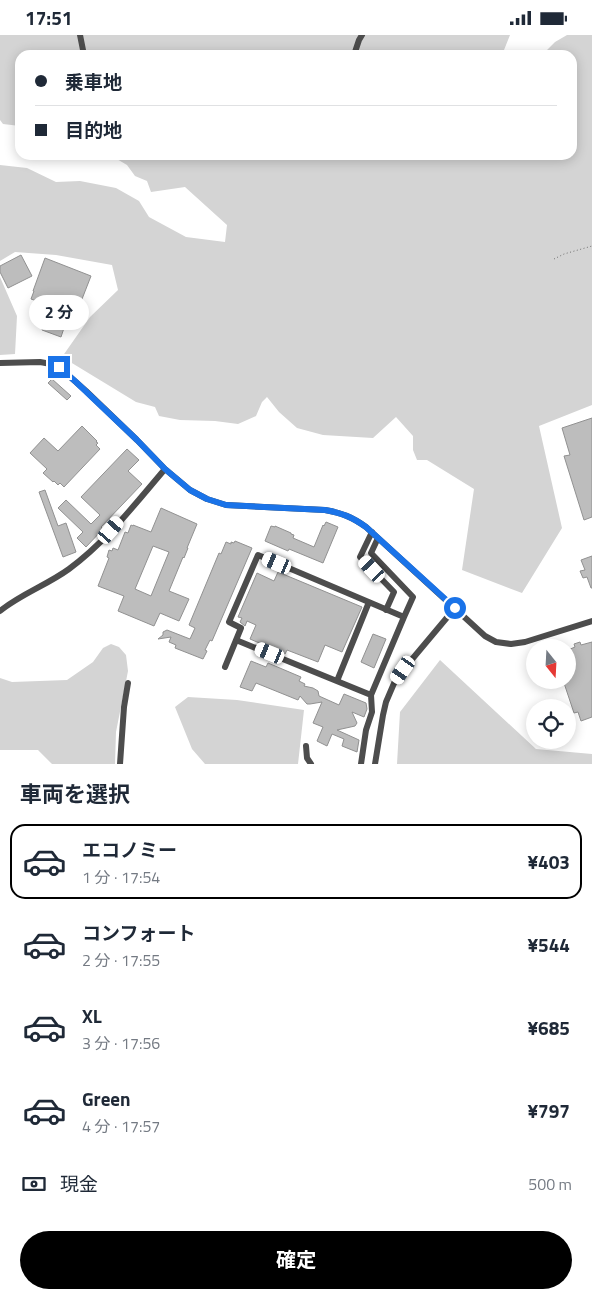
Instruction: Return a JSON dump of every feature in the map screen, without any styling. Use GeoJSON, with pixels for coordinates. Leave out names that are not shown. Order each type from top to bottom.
{"type":"FeatureCollection","features":[{"type":"Feature","properties":{"kind":"street"},"geometry":{"type":"LineString","coordinates":[[80,35],[83,50]]}},
{"type":"Feature","properties":{"kind":"street"},"geometry":{"type":"LineString","coordinates":[[356,50],[362,35]]}},
{"type":"Feature","properties":{"kind":"street"},"geometry":{"type":"LineString","coordinates":[[0,363],[40,362],[59,367],[80,385],[165,469],[190,490],[207,499],[226,505],[325,510],[353,518],[372,532],[485,636],[496,642],[510,644],[525,642],[592,621]]}},
{"type":"Feature","properties":{"kind":"street"},"geometry":{"type":"LineString","coordinates":[[0,611],[9,604],[50,582],[84,558],[100,543],[165,469]]}},
{"type":"Feature","properties":{"kind":"street"},"geometry":{"type":"LineString","coordinates":[[372,532],[360,557],[394,591],[386,610]]}},
{"type":"Feature","properties":{"kind":"street"},"geometry":{"type":"LineString","coordinates":[[361,764],[366,730],[372,712],[371,695],[413,597],[370,553],[378,538]]}},
{"type":"Feature","properties":{"kind":"street"},"geometry":{"type":"LineString","coordinates":[[225,667],[241,628],[229,622],[258,555],[404,617]]}},
{"type":"Feature","properties":{"kind":"street"},"geometry":{"type":"LineString","coordinates":[[337,681],[369,602]]}},
{"type":"Feature","properties":{"kind":"street"},"geometry":{"type":"LineString","coordinates":[[375,764],[386,702],[395,681],[455,608]]}},
{"type":"Feature","properties":{"kind":"street"},"geometry":{"type":"LineString","coordinates":[[236,640],[371,695]]}},
{"type":"Feature","properties":{"kind":"street"},"geometry":{"type":"LineString","coordinates":[[120,764],[124,707],[128,683]]}},
{"type":"Feature","properties":{"kind":"street"},"geometry":{"type":"LineString","coordinates":[[306,745],[307,758],[311,764]]}},
{"type":"Feature","properties":{"kind":"path"},"geometry":{"type":"LineString","coordinates":[[554,259],[592,246]]}},
{"type":"Feature","properties":{"kind":"shaded area"},"geometry":{"type":"Polygon","coordinates":[[[0,35],[510,35],[504,50],[15,50],[15,125],[3,124],[0,120],[0,35]]]}},
{"type":"Feature","properties":{"kind":"shaded area"},"geometry":{"type":"Polygon","coordinates":[[[567,35],[592,35],[592,405],[539,426],[562,528],[522,593],[462,570],[474,489],[427,460],[417,460],[413,450],[413,436],[396,417],[373,438],[323,435],[297,428],[279,412],[267,397],[262,402],[256,416],[238,424],[180,420],[159,416],[155,407],[136,402],[62,357],[90,317],[118,290],[112,265],[56,255],[15,252],[0,261],[0,165],[27,168],[56,182],[80,181],[116,188],[139,201],[149,217],[186,237],[225,242],[227,225],[185,187],[151,192],[147,181],[135,176],[127,165],[118,160],[577,160],[577,50],[547,50],[555,42],[567,35]]]}},
{"type":"Feature","properties":{"kind":"shaded area"},"geometry":{"type":"Polygon","coordinates":[[[0,277],[17,316],[15,354],[0,355],[0,277]]]}},
{"type":"Feature","properties":{"kind":"shaded area"},"geometry":{"type":"Polygon","coordinates":[[[111,644],[119,647],[126,655],[128,671],[116,732],[115,764],[52,764],[38,750],[0,750],[0,678],[12,682],[67,680],[93,662],[103,648],[111,644]]]}},
{"type":"Feature","properties":{"kind":"shaded area"},"geometry":{"type":"Polygon","coordinates":[[[440,660],[526,740],[526,749],[592,754],[592,764],[397,764],[400,712],[440,660]]]}},
{"type":"Feature","properties":{"kind":"shaded area"},"geometry":{"type":"Polygon","coordinates":[[[188,697],[237,700],[304,710],[298,764],[205,764],[192,749],[175,707],[188,697]]]}},
{"type":"Feature","properties":{"kind":"building"},"geometry":{"type":"Polygon","coordinates":[[[21,255],[32,276],[8,288],[0,272],[0,266],[21,255]]]}},
{"type":"Feature","properties":{"kind":"building"},"geometry":{"type":"Polygon","coordinates":[[[45,258],[91,276],[75,317],[41,305],[42,303],[31,299],[45,258]]]}},
{"type":"Feature","properties":{"kind":"building"},"geometry":{"type":"Polygon","coordinates":[[[47,318],[65,325],[61,337],[42,330],[47,318]]]}},
{"type":"Feature","properties":{"kind":"building"},"geometry":{"type":"Polygon","coordinates":[[[52,379],[71,396],[67,400],[48,383],[52,379]]]}},
{"type":"Feature","properties":{"kind":"building"},"geometry":{"type":"Polygon","coordinates":[[[592,418],[592,517],[584,520],[564,456],[570,455],[562,428],[592,418]]]}},
{"type":"Feature","properties":{"kind":"building"},"geometry":{"type":"Polygon","coordinates":[[[82,426],[97,441],[96,445],[100,449],[64,487],[60,483],[58,485],[43,473],[47,469],[30,453],[44,438],[58,451],[82,426]]]}},
{"type":"Feature","properties":{"kind":"building"},"geometry":{"type":"Polygon","coordinates":[[[127,449],[139,460],[128,471],[142,484],[101,527],[103,529],[86,547],[77,538],[83,532],[58,508],[66,500],[91,524],[100,515],[81,497],[127,449]]]}},
{"type":"Feature","properties":{"kind":"building"},"geometry":{"type":"Polygon","coordinates":[[[45,490],[58,526],[66,523],[76,552],[63,557],[39,492],[45,490]]]}},
{"type":"Feature","properties":{"kind":"building"},"geometry":{"type":"Polygon","coordinates":[[[161,508],[197,524],[169,591],[189,599],[179,621],[160,613],[154,626],[118,611],[124,596],[98,586],[109,558],[107,557],[109,550],[112,551],[113,548],[118,550],[125,532],[128,533],[131,525],[151,532],[161,508]],[[153,546],[135,589],[151,596],[169,552],[153,546]]]}},
{"type":"Feature","properties":{"kind":"building"},"geometry":{"type":"Polygon","coordinates":[[[326,522],[338,527],[323,563],[265,541],[271,526],[275,526],[294,535],[293,538],[314,547],[326,522]]]}},
{"type":"Feature","properties":{"kind":"building"},"geometry":{"type":"Polygon","coordinates":[[[235,541],[252,548],[212,641],[210,640],[205,650],[207,651],[203,659],[175,648],[176,645],[169,642],[171,637],[158,639],[167,630],[190,639],[195,628],[189,625],[219,553],[221,554],[226,542],[231,544],[231,542],[234,543],[235,541]]]}},
{"type":"Feature","properties":{"kind":"building"},"geometry":{"type":"Polygon","coordinates":[[[592,556],[591,588],[587,577],[583,578],[580,571],[585,570],[581,560],[592,556]]]}},
{"type":"Feature","properties":{"kind":"building"},"geometry":{"type":"Polygon","coordinates":[[[278,572],[362,607],[342,652],[325,645],[318,662],[287,650],[285,654],[250,639],[256,625],[247,621],[245,626],[240,622],[242,618],[238,617],[257,573],[274,581],[278,572]]]}},
{"type":"Feature","properties":{"kind":"building"},"geometry":{"type":"Polygon","coordinates":[[[373,634],[386,639],[374,668],[361,662],[373,634]]]}},
{"type":"Feature","properties":{"kind":"building"},"geometry":{"type":"Polygon","coordinates":[[[580,642],[581,645],[592,642],[592,717],[581,721],[578,712],[576,712],[576,699],[569,699],[566,689],[576,689],[576,643],[580,642]]]}},
{"type":"Feature","properties":{"kind":"building"},"geometry":{"type":"Polygon","coordinates":[[[251,661],[266,667],[268,663],[301,677],[299,681],[305,684],[304,686],[313,688],[318,691],[319,696],[339,705],[344,694],[366,703],[367,709],[364,717],[352,712],[357,723],[355,726],[337,730],[359,740],[357,752],[342,746],[344,739],[332,734],[327,746],[317,741],[323,727],[313,723],[322,702],[307,704],[300,696],[298,700],[256,683],[252,691],[240,687],[251,661]]]}},
{"type":"Feature","properties":{"kind":"route"},"geometry":{"type":"LineString","coordinates":[[59,367],[165,469],[190,490],[207,499],[226,505],[325,510],[353,518],[366,527],[455,608]]}}]}
